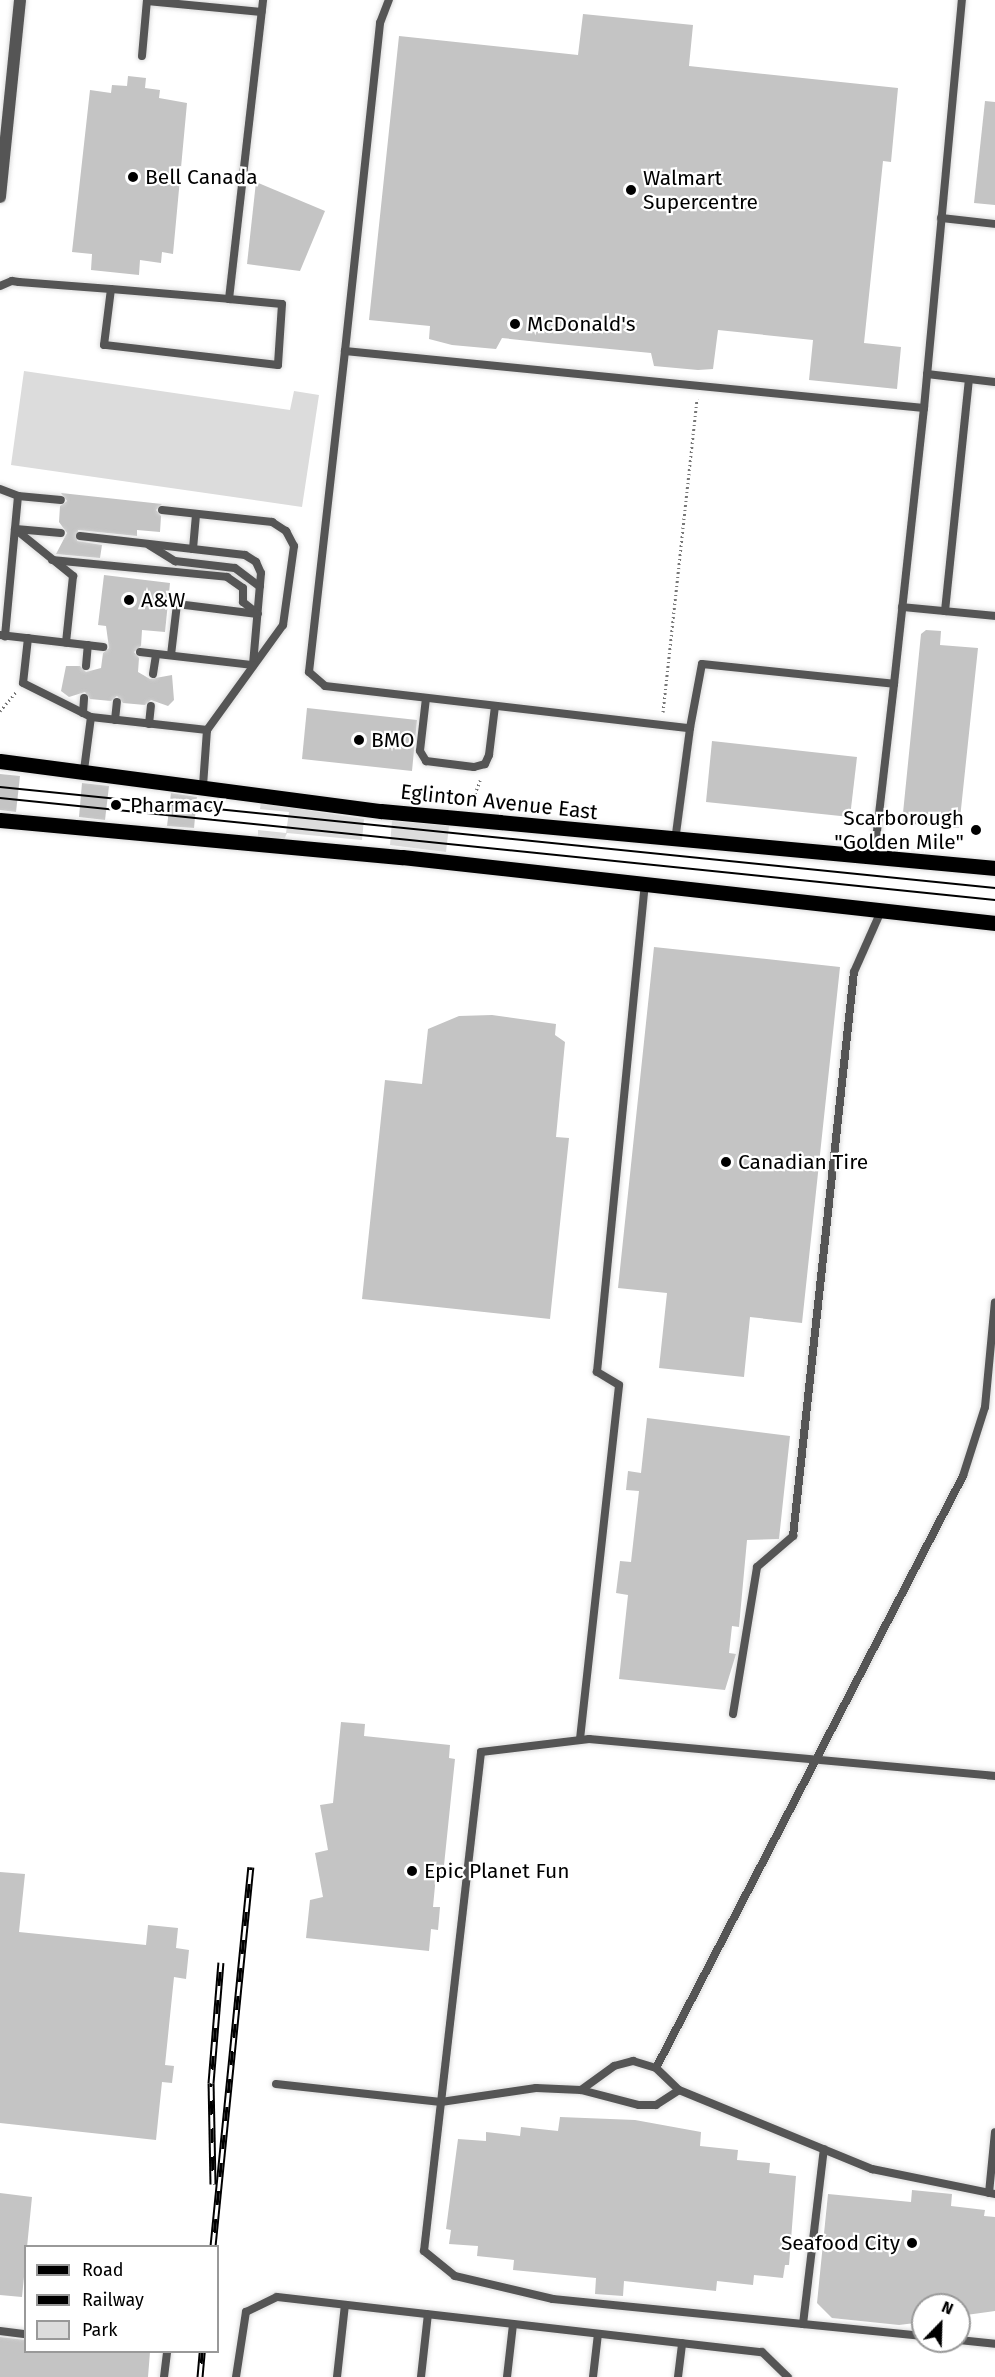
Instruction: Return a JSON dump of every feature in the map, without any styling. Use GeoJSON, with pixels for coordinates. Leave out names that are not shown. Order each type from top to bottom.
{"type":"FeatureCollection","features":[{"type":"Feature","properties":{"kind":"main road","name":"Eglinton Avenue East"},"geometry":{"type":"LineString","coordinates":[[0,761],[675,841],[995,868]]}},
{"type":"Feature","properties":{"kind":"main road"},"geometry":{"type":"LineString","coordinates":[[0,820],[645,882],[995,923]]}},
{"type":"Feature","properties":{"kind":"street"},"geometry":{"type":"LineString","coordinates":[[0,197],[20,0]]}},
{"type":"Feature","properties":{"kind":"lane"},"geometry":{"type":"LineString","coordinates":[[229,299],[262,0]]}},
{"type":"Feature","properties":{"kind":"lane"},"geometry":{"type":"LineString","coordinates":[[389,0],[380,23],[309,672],[325,686],[690,728]]}},
{"type":"Feature","properties":{"kind":"lane"},"geometry":{"type":"LineString","coordinates":[[874,857],[924,408],[962,0]]}},
{"type":"Feature","properties":{"kind":"lane"},"geometry":{"type":"LineString","coordinates":[[142,56],[147,1],[261,12]]}},
{"type":"Feature","properties":{"kind":"lane"},"geometry":{"type":"LineString","coordinates":[[941,218],[995,224]]}},
{"type":"Feature","properties":{"kind":"lane"},"geometry":{"type":"LineString","coordinates":[[0,286],[12,281],[282,304],[278,365],[104,345],[111,290]]}},
{"type":"Feature","properties":{"kind":"lane"},"geometry":{"type":"LineString","coordinates":[[345,351],[924,408]]}},
{"type":"Feature","properties":{"kind":"lane"},"geometry":{"type":"LineString","coordinates":[[927,374],[995,382]]}},
{"type":"Feature","properties":{"kind":"lane"},"geometry":{"type":"LineString","coordinates":[[945,611],[969,379]]}},
{"type":"Feature","properties":{"kind":"lane"},"geometry":{"type":"LineString","coordinates":[[0,489],[18,496],[61,500]]}},
{"type":"Feature","properties":{"kind":"lane"},"geometry":{"type":"LineString","coordinates":[[18,496],[2,635],[103,647]]}},
{"type":"Feature","properties":{"kind":"lane"},"geometry":{"type":"LineString","coordinates":[[162,510],[272,522],[286,531],[294,546],[284,625],[207,730],[203,786]]}},
{"type":"Feature","properties":{"kind":"lane"},"geometry":{"type":"LineString","coordinates":[[193,549],[196,514]]}},
{"type":"Feature","properties":{"kind":"lane"},"geometry":{"type":"LineString","coordinates":[[15,529],[61,533]]}},
{"type":"Feature","properties":{"kind":"lane"},"geometry":{"type":"LineString","coordinates":[[15,529],[73,576],[66,643]]}},
{"type":"Feature","properties":{"kind":"lane"},"geometry":{"type":"LineString","coordinates":[[80,536],[245,555],[256,562],[260,587],[253,665]]}},
{"type":"Feature","properties":{"kind":"lane"},"geometry":{"type":"LineString","coordinates":[[147,544],[175,561],[236,568],[260,587]]}},
{"type":"Feature","properties":{"kind":"lane"},"geometry":{"type":"LineString","coordinates":[[52,560],[227,577],[243,588],[243,602],[258,614]]}},
{"type":"Feature","properties":{"kind":"lane"},"geometry":{"type":"LineString","coordinates":[[171,655],[177,604],[258,614]]}},
{"type":"Feature","properties":{"kind":"lane"},"geometry":{"type":"LineString","coordinates":[[902,607],[995,616]]}},
{"type":"Feature","properties":{"kind":"lane"},"geometry":{"type":"LineString","coordinates":[[28,638],[23,683],[87,715],[207,730]]}},
{"type":"Feature","properties":{"kind":"lane"},"geometry":{"type":"LineString","coordinates":[[86,666],[88,645]]}},
{"type":"Feature","properties":{"kind":"lane"},"geometry":{"type":"LineString","coordinates":[[140,652],[253,665]]}},
{"type":"Feature","properties":{"kind":"lane"},"geometry":{"type":"LineString","coordinates":[[153,674],[156,654]]}},
{"type":"Feature","properties":{"kind":"lane"},"geometry":{"type":"LineString","coordinates":[[675,841],[690,728],[702,664],[894,684]]}},
{"type":"Feature","properties":{"kind":"lane"},"geometry":{"type":"LineString","coordinates":[[84,698],[87,715],[84,770]]}},
{"type":"Feature","properties":{"kind":"lane"},"geometry":{"type":"LineString","coordinates":[[426,698],[420,751],[426,761],[474,767],[489,755],[495,706]]}},
{"type":"Feature","properties":{"kind":"lane"},"geometry":{"type":"LineString","coordinates":[[115,720],[117,702]]}},
{"type":"Feature","properties":{"kind":"lane"},"geometry":{"type":"LineString","coordinates":[[149,724],[151,706]]}},
{"type":"Feature","properties":{"kind":"lane"},"geometry":{"type":"LineString","coordinates":[[580,1739],[619,1385],[597,1372],[645,882]]}},
{"type":"Feature","properties":{"kind":"lane"},"geometry":{"type":"LineString","coordinates":[[733,1714],[757,1568],[793,1536],[854,972],[881,911]]}},
{"type":"Feature","properties":{"kind":"lane"},"geometry":{"type":"LineString","coordinates":[[656,2068],[963,1476],[985,1407],[995,1302]]}},
{"type":"Feature","properties":{"kind":"lane"},"geometry":{"type":"LineString","coordinates":[[911,2335],[553,2299],[455,2276],[424,2251],[481,1752],[580,1739],[995,1776]]}},
{"type":"Feature","properties":{"kind":"lane"},"geometry":{"type":"LineString","coordinates":[[581,2090],[614,2066],[633,2061],[656,2068],[679,2090],[872,2169],[992,2193],[995,2132]]}},
{"type":"Feature","properties":{"kind":"lane"},"geometry":{"type":"LineString","coordinates":[[276,2084],[441,2102],[536,2088],[581,2090],[639,2105],[656,2105],[679,2090]]}},
{"type":"Feature","properties":{"kind":"lane"},"geometry":{"type":"LineString","coordinates":[[803,2324],[824,2149]]}},
{"type":"Feature","properties":{"kind":"lane"},"geometry":{"type":"LineString","coordinates":[[236,2377],[246,2313],[257,2304],[277,2297],[762,2352],[777,2373],[788,2377]]}},
{"type":"Feature","properties":{"kind":"lane"},"geometry":{"type":"LineString","coordinates":[[337,2377],[345,2305]]}},
{"type":"Feature","properties":{"kind":"lane"},"geometry":{"type":"LineString","coordinates":[[421,2377],[428,2314]]}},
{"type":"Feature","properties":{"kind":"lane"},"geometry":{"type":"LineString","coordinates":[[507,2377],[513,2324]]}},
{"type":"Feature","properties":{"kind":"lane"},"geometry":{"type":"LineString","coordinates":[[0,2331],[24,2334]]}},
{"type":"Feature","properties":{"kind":"lane"},"geometry":{"type":"LineString","coordinates":[[593,2377],[598,2334]]}},
{"type":"Feature","properties":{"kind":"lane"},"geometry":{"type":"LineString","coordinates":[[971,2341],[995,2344]]}},
{"type":"Feature","properties":{"kind":"lane"},"geometry":{"type":"LineString","coordinates":[[678,2377],[682,2343]]}},
{"type":"Feature","properties":{"kind":"lane"},"geometry":{"type":"LineString","coordinates":[[164,2377],[167,2353]]}},
{"type":"Feature","properties":{"kind":"path"},"geometry":{"type":"LineString","coordinates":[[662,725],[699,385]]}},
{"type":"Feature","properties":{"kind":"path"},"geometry":{"type":"LineString","coordinates":[[0,711],[18,690]]}},
{"type":"Feature","properties":{"kind":"green space"},"geometry":{"type":"Polygon","coordinates":[[[24,371],[290,410],[294,391],[319,395],[302,507],[11,465],[24,371]]]}},
{"type":"Feature","properties":{"kind":"green space"},"geometry":{"type":"Polygon","coordinates":[[[261,803],[364,819],[362,840],[287,833],[284,840],[258,837],[258,830],[286,833],[289,812],[260,809],[261,803]]]}},
{"type":"Feature","properties":{"kind":"green space"},"geometry":{"type":"Polygon","coordinates":[[[392,821],[449,826],[446,852],[390,845],[392,821]]]}},
{"type":"Feature","properties":{"kind":"building","name":"Walmart Supercentre"},"geometry":{"type":"Polygon","coordinates":[[[583,14],[693,25],[689,66],[898,88],[891,162],[883,161],[864,343],[901,347],[897,389],[809,380],[813,340],[718,330],[713,369],[698,370],[654,366],[651,353],[502,338],[496,349],[452,345],[429,339],[430,326],[369,320],[399,36],[578,55],[583,14]]]}},
{"type":"Feature","properties":{"kind":"building","name":"Bell Canada"},"geometry":{"type":"Polygon","coordinates":[[[128,76],[146,78],[145,88],[160,90],[159,98],[187,103],[173,254],[162,252],[161,263],[140,260],[139,275],[91,270],[92,254],[72,252],[90,90],[111,93],[112,85],[127,86],[128,76]]]}},
{"type":"Feature","properties":{"kind":"building"},"geometry":{"type":"Polygon","coordinates":[[[985,101],[995,102],[995,205],[974,203],[985,101]]]}},
{"type":"Feature","properties":{"kind":"building"},"geometry":{"type":"Polygon","coordinates":[[[256,182],[325,211],[300,271],[247,264],[256,182]]]}},
{"type":"Feature","properties":{"kind":"building"},"geometry":{"type":"Polygon","coordinates":[[[61,493],[162,504],[156,510],[161,516],[160,532],[137,530],[137,536],[78,530],[77,541],[102,545],[100,558],[56,554],[67,533],[59,522],[60,506],[67,501],[61,493]]]}},
{"type":"Feature","properties":{"kind":"building"},"geometry":{"type":"Polygon","coordinates":[[[104,575],[170,583],[165,632],[142,630],[141,646],[134,652],[139,658],[138,672],[150,679],[172,675],[174,700],[168,706],[151,700],[145,705],[123,703],[117,696],[111,701],[90,699],[85,692],[69,697],[61,691],[66,666],[80,666],[86,672],[101,668],[103,653],[109,648],[106,626],[98,625],[104,575]]]}},
{"type":"Feature","properties":{"kind":"building"},"geometry":{"type":"Polygon","coordinates":[[[926,630],[941,631],[940,645],[978,648],[959,828],[902,823],[921,634],[926,630]]]}},
{"type":"Feature","properties":{"kind":"building","name":"BMO"},"geometry":{"type":"Polygon","coordinates":[[[307,708],[417,720],[412,771],[302,759],[307,708]]]}},
{"type":"Feature","properties":{"kind":"building"},"geometry":{"type":"Polygon","coordinates":[[[712,741],[857,757],[850,817],[706,802],[712,741]]]}},
{"type":"Feature","properties":{"kind":"building"},"geometry":{"type":"Polygon","coordinates":[[[0,774],[20,776],[16,812],[0,810],[0,774]]]}},
{"type":"Feature","properties":{"kind":"building"},"geometry":{"type":"Polygon","coordinates":[[[82,783],[109,786],[105,820],[79,817],[82,783]]]}},
{"type":"Feature","properties":{"kind":"building"},"geometry":{"type":"Polygon","coordinates":[[[171,793],[197,797],[194,828],[167,826],[171,793]]]}},
{"type":"Feature","properties":{"kind":"building","name":"Canadian Tire"},"geometry":{"type":"Polygon","coordinates":[[[654,947],[840,967],[802,1323],[750,1317],[744,1377],[659,1368],[667,1293],[618,1288],[654,947]]]}},
{"type":"Feature","properties":{"kind":"building"},"geometry":{"type":"Polygon","coordinates":[[[492,1015],[556,1024],[555,1035],[565,1042],[556,1137],[569,1138],[550,1319],[362,1299],[385,1080],[422,1084],[428,1029],[459,1016],[492,1015]]]}},
{"type":"Feature","properties":{"kind":"building"},"geometry":{"type":"Polygon","coordinates":[[[647,1418],[790,1436],[779,1539],[747,1540],[739,1627],[732,1626],[729,1653],[736,1654],[725,1690],[619,1679],[628,1595],[616,1593],[620,1561],[631,1562],[639,1491],[626,1490],[628,1471],[641,1473],[647,1418]]]}},
{"type":"Feature","properties":{"kind":"building"},"geometry":{"type":"Polygon","coordinates":[[[341,1722],[365,1724],[364,1736],[450,1745],[449,1758],[455,1759],[443,1875],[436,1875],[433,1907],[440,1907],[438,1930],[431,1929],[429,1951],[306,1938],[310,1900],[323,1897],[315,1853],[328,1850],[320,1805],[333,1803],[341,1722]]]}},
{"type":"Feature","properties":{"kind":"building"},"geometry":{"type":"Polygon","coordinates":[[[0,1872],[25,1874],[19,1932],[146,1945],[148,1925],[178,1928],[176,1948],[189,1950],[186,1979],[174,1977],[165,2065],[174,2066],[172,2083],[162,2082],[156,2140],[0,2123],[0,1872]]]}},
{"type":"Feature","properties":{"kind":"building"},"geometry":{"type":"Polygon","coordinates":[[[560,2117],[635,2120],[701,2132],[700,2146],[738,2150],[737,2160],[770,2163],[769,2173],[796,2176],[789,2265],[785,2265],[783,2278],[754,2275],[753,2285],[717,2281],[716,2291],[624,2281],[623,2296],[595,2294],[596,2278],[513,2270],[514,2260],[477,2256],[478,2246],[449,2244],[451,2230],[446,2229],[458,2139],[486,2141],[486,2132],[520,2136],[521,2127],[558,2131],[560,2117]]]}},
{"type":"Feature","properties":{"kind":"building"},"geometry":{"type":"Polygon","coordinates":[[[912,2190],[952,2194],[951,2206],[985,2210],[984,2216],[995,2217],[995,2311],[971,2314],[971,2293],[911,2293],[911,2324],[899,2325],[832,2318],[817,2303],[828,2194],[911,2202],[912,2190]]]}},
{"type":"Feature","properties":{"kind":"building"},"geometry":{"type":"Polygon","coordinates":[[[0,2193],[32,2197],[27,2245],[24,2245],[22,2297],[0,2295],[0,2193]]]}},
{"type":"Feature","properties":{"kind":"building"},"geometry":{"type":"Polygon","coordinates":[[[0,2337],[24,2340],[24,2353],[150,2353],[148,2377],[0,2377],[0,2337]]]}},
{"type":"Feature","properties":{"kind":"tram line"},"geometry":{"type":"LineString","coordinates":[[0,787],[995,888]]}},
{"type":"Feature","properties":{"kind":"tram line"},"geometry":{"type":"LineString","coordinates":[[0,798],[995,900]]}},
{"type":"Feature","properties":{"kind":"railway"},"geometry":{"type":"LineString","coordinates":[[213,2245],[251,1867]]}},
{"type":"Feature","properties":{"kind":"railway"},"geometry":{"type":"LineString","coordinates":[[213,2184],[211,2083],[221,1962]]}},
{"type":"Feature","properties":{"kind":"railway"},"geometry":{"type":"LineString","coordinates":[[200,2377],[202,2353]]}},
{"type":"Feature","properties":{"kind":"place","name":"Bell Canada"},"geometry":{"type":"Point","coordinates":[133,177]}},
{"type":"Feature","properties":{"kind":"place","name":"Walmart Supercentre"},"geometry":{"type":"Point","coordinates":[631,190]}},
{"type":"Feature","properties":{"kind":"place","name":"McDonald's"},"geometry":{"type":"Point","coordinates":[515,324]}},
{"type":"Feature","properties":{"kind":"place","name":"A&W"},"geometry":{"type":"Point","coordinates":[129,600]}},
{"type":"Feature","properties":{"kind":"place","name":"BMO"},"geometry":{"type":"Point","coordinates":[359,740]}},
{"type":"Feature","properties":{"kind":"place","name":"Pharmacy"},"geometry":{"type":"Point","coordinates":[116,805]}},
{"type":"Feature","properties":{"kind":"place","name":"Scarborough \"Golden Mile\""},"geometry":{"type":"Point","coordinates":[976,830]}},
{"type":"Feature","properties":{"kind":"place","name":"Canadian Tire"},"geometry":{"type":"Point","coordinates":[726,1162]}},
{"type":"Feature","properties":{"kind":"place","name":"Epic Planet Fun"},"geometry":{"type":"Point","coordinates":[412,1871]}},
{"type":"Feature","properties":{"kind":"place","name":"Seafood City"},"geometry":{"type":"Point","coordinates":[912,2243]}}]}
